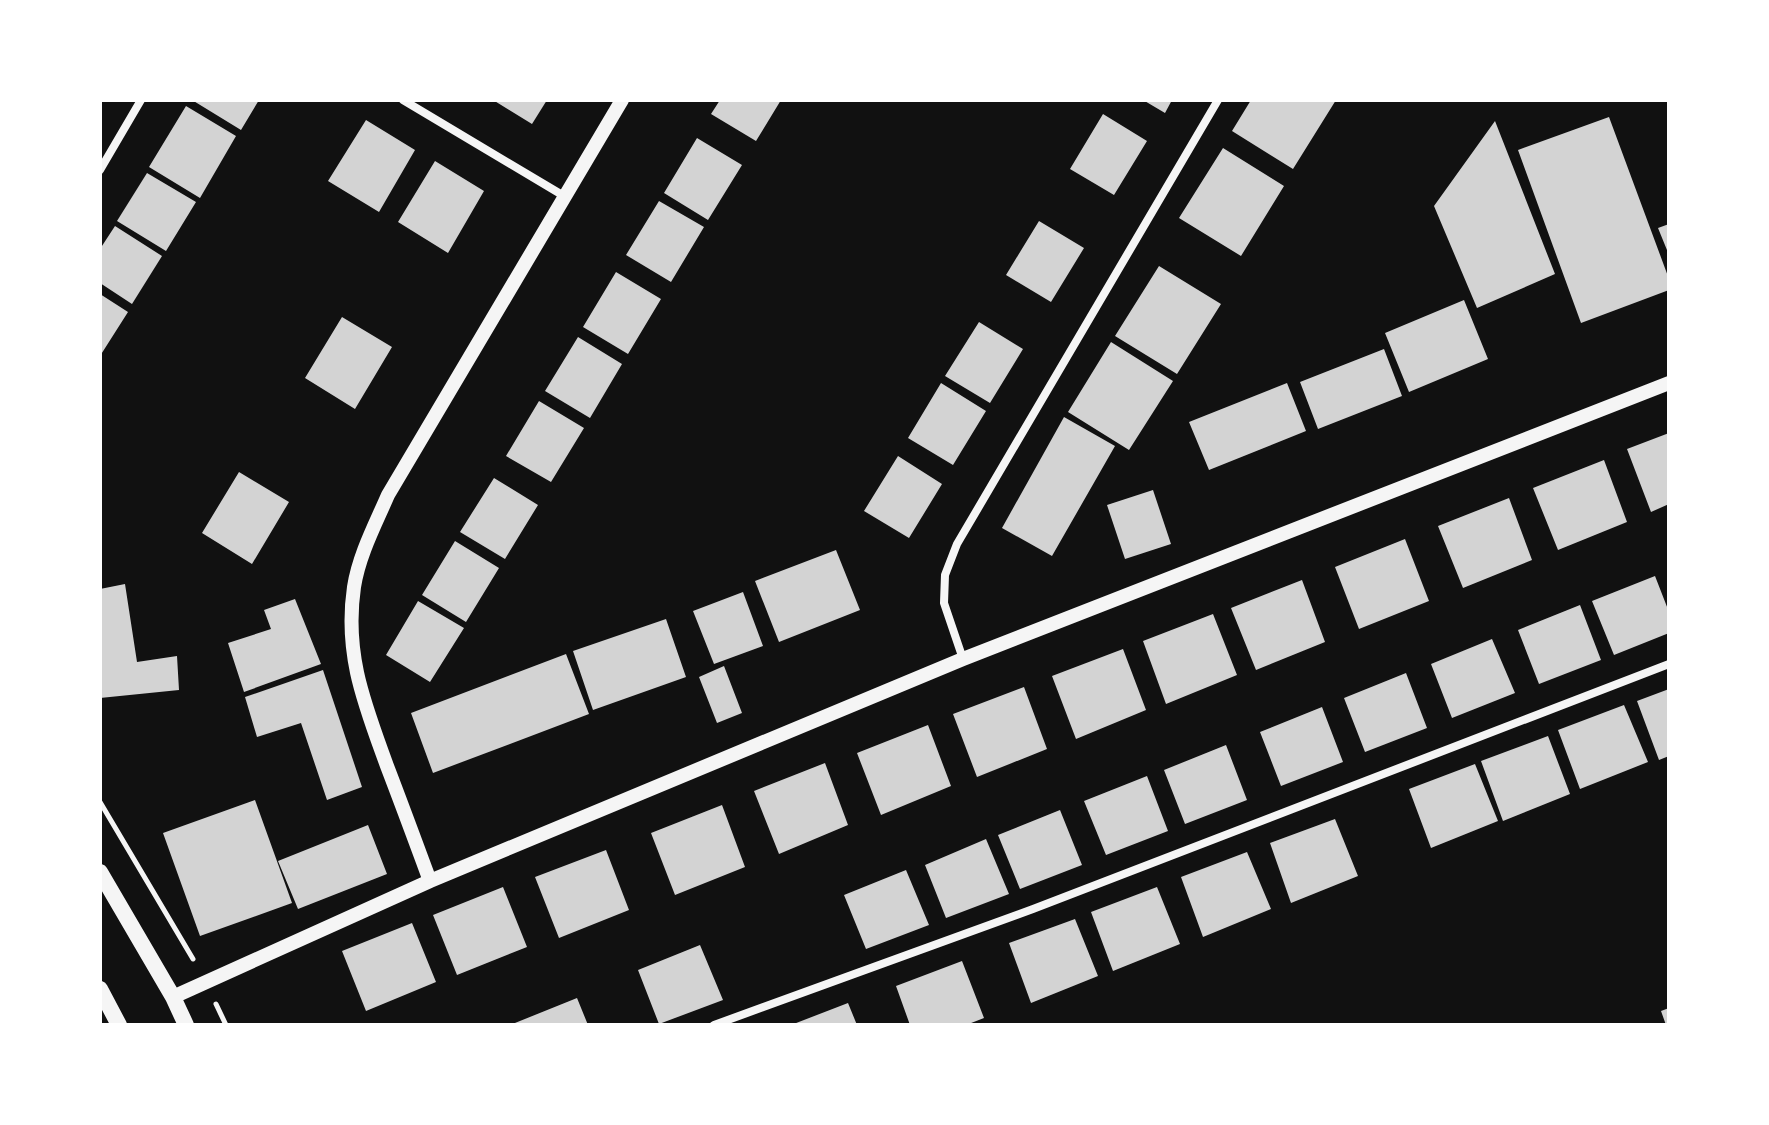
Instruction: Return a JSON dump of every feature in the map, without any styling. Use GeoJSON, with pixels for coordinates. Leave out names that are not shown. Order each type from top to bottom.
{"type":"FeatureCollection","features":[{"type":"Feature","properties":{"kind":"main road"},"geometry":{"type":"LineString","coordinates":[[100,872],[186,1025]]}},
{"type":"Feature","properties":{"kind":"main road"},"geometry":{"type":"LineString","coordinates":[[100,989],[119,1025]]}},
{"type":"Feature","properties":{"kind":"street"},"geometry":{"type":"LineString","coordinates":[[100,170],[141,100]]}},
{"type":"Feature","properties":{"kind":"street"},"geometry":{"type":"LineString","coordinates":[[403,100],[564,196]]}},
{"type":"Feature","properties":{"kind":"street"},"geometry":{"type":"LineString","coordinates":[[430,881],[362,699],[354,667],[351,633],[354,586],[368,539],[388,495],[622,100]]}},
{"type":"Feature","properties":{"kind":"street"},"geometry":{"type":"LineString","coordinates":[[963,659],[944,603],[945,575],[957,544],[1218,100]]}},
{"type":"Feature","properties":{"kind":"street"},"geometry":{"type":"LineString","coordinates":[[173,997],[430,881],[963,659],[1669,383]]}},
{"type":"Feature","properties":{"kind":"street"},"geometry":{"type":"LineString","coordinates":[[714,1025],[1033,909],[1669,664]]}},
{"type":"Feature","properties":{"kind":"path"},"geometry":{"type":"LineString","coordinates":[[100,802],[207,983],[226,1025]]}},
{"type":"Feature","properties":{"kind":"building"},"geometry":{"type":"Polygon","coordinates":[[[192,100],[259,100],[241,130],[192,100]]]}},
{"type":"Feature","properties":{"kind":"building"},"geometry":{"type":"Polygon","coordinates":[[[493,100],[547,100],[532,124],[493,100]]]}},
{"type":"Feature","properties":{"kind":"building"},"geometry":{"type":"Polygon","coordinates":[[[720,100],[781,100],[756,141],[711,114],[720,100]]]}},
{"type":"Feature","properties":{"kind":"building"},"geometry":{"type":"Polygon","coordinates":[[[1143,100],[1172,100],[1165,113],[1143,100]]]}},
{"type":"Feature","properties":{"kind":"building"},"geometry":{"type":"Polygon","coordinates":[[[1251,100],[1336,100],[1293,169],[1232,131],[1251,100]]]}},
{"type":"Feature","properties":{"kind":"building"},"geometry":{"type":"Polygon","coordinates":[[[186,106],[236,136],[200,198],[149,167],[186,106]]]}},
{"type":"Feature","properties":{"kind":"building"},"geometry":{"type":"Polygon","coordinates":[[[1103,114],[1147,141],[1114,195],[1070,169],[1103,114]]]}},
{"type":"Feature","properties":{"kind":"building"},"geometry":{"type":"Polygon","coordinates":[[[1609,117],[1669,279],[1669,290],[1581,323],[1518,150],[1609,117]]]}},
{"type":"Feature","properties":{"kind":"building"},"geometry":{"type":"Polygon","coordinates":[[[366,120],[415,150],[379,212],[328,181],[366,120]]]}},
{"type":"Feature","properties":{"kind":"building"},"geometry":{"type":"Polygon","coordinates":[[[1495,121],[1555,274],[1477,308],[1434,206],[1495,121]]]}},
{"type":"Feature","properties":{"kind":"building"},"geometry":{"type":"Polygon","coordinates":[[[697,138],[742,165],[708,220],[664,193],[697,138]]]}},
{"type":"Feature","properties":{"kind":"building"},"geometry":{"type":"Polygon","coordinates":[[[1223,148],[1284,186],[1241,256],[1179,218],[1223,148]]]}},
{"type":"Feature","properties":{"kind":"building"},"geometry":{"type":"Polygon","coordinates":[[[435,161],[484,191],[448,253],[398,222],[435,161]]]}},
{"type":"Feature","properties":{"kind":"building"},"geometry":{"type":"Polygon","coordinates":[[[147,173],[196,202],[166,251],[117,221],[147,173]]]}},
{"type":"Feature","properties":{"kind":"building"},"geometry":{"type":"Polygon","coordinates":[[[659,201],[704,227],[671,282],[626,255],[659,201]]]}},
{"type":"Feature","properties":{"kind":"building"},"geometry":{"type":"Polygon","coordinates":[[[1039,221],[1084,248],[1051,302],[1006,275],[1039,221]]]}},
{"type":"Feature","properties":{"kind":"building"},"geometry":{"type":"Polygon","coordinates":[[[1669,224],[1669,255],[1658,228],[1669,224]]]}},
{"type":"Feature","properties":{"kind":"building"},"geometry":{"type":"Polygon","coordinates":[[[115,226],[162,256],[132,304],[100,283],[100,249],[115,226]]]}},
{"type":"Feature","properties":{"kind":"building"},"geometry":{"type":"Polygon","coordinates":[[[1159,266],[1221,304],[1177,374],[1115,336],[1159,266]]]}},
{"type":"Feature","properties":{"kind":"building"},"geometry":{"type":"Polygon","coordinates":[[[616,272],[661,299],[628,354],[583,327],[616,272]]]}},
{"type":"Feature","properties":{"kind":"building"},"geometry":{"type":"Polygon","coordinates":[[[100,294],[128,312],[100,356],[100,294]]]}},
{"type":"Feature","properties":{"kind":"building"},"geometry":{"type":"Polygon","coordinates":[[[1464,300],[1488,359],[1409,392],[1385,333],[1464,300]]]}},
{"type":"Feature","properties":{"kind":"building"},"geometry":{"type":"Polygon","coordinates":[[[342,317],[392,347],[355,409],[305,378],[342,317]]]}},
{"type":"Feature","properties":{"kind":"building"},"geometry":{"type":"Polygon","coordinates":[[[979,322],[1023,349],[990,403],[945,376],[979,322]]]}},
{"type":"Feature","properties":{"kind":"building"},"geometry":{"type":"Polygon","coordinates":[[[578,337],[622,364],[590,418],[545,391],[578,337]]]}},
{"type":"Feature","properties":{"kind":"building"},"geometry":{"type":"Polygon","coordinates":[[[1111,342],[1173,381],[1129,450],[1068,412],[1111,342]]]}},
{"type":"Feature","properties":{"kind":"building"},"geometry":{"type":"Polygon","coordinates":[[[1384,349],[1402,396],[1318,429],[1300,382],[1384,349]]]}},
{"type":"Feature","properties":{"kind":"building"},"geometry":{"type":"Polygon","coordinates":[[[941,383],[986,411],[953,465],[908,438],[941,383]]]}},
{"type":"Feature","properties":{"kind":"building"},"geometry":{"type":"Polygon","coordinates":[[[1287,383],[1306,431],[1209,470],[1189,422],[1287,383]]]}},
{"type":"Feature","properties":{"kind":"building"},"geometry":{"type":"Polygon","coordinates":[[[539,401],[584,428],[551,482],[506,456],[539,401]]]}},
{"type":"Feature","properties":{"kind":"building"},"geometry":{"type":"Polygon","coordinates":[[[1064,417],[1115,446],[1052,556],[1002,528],[1064,417]]]}},
{"type":"Feature","properties":{"kind":"building"},"geometry":{"type":"Polygon","coordinates":[[[1669,433],[1669,504],[1651,512],[1627,449],[1669,433]]]}},
{"type":"Feature","properties":{"kind":"building"},"geometry":{"type":"Polygon","coordinates":[[[898,456],[942,484],[909,538],[864,511],[898,456]]]}},
{"type":"Feature","properties":{"kind":"building"},"geometry":{"type":"Polygon","coordinates":[[[1604,460],[1627,522],[1558,550],[1533,488],[1604,460]]]}},
{"type":"Feature","properties":{"kind":"building"},"geometry":{"type":"Polygon","coordinates":[[[239,472],[289,502],[252,564],[202,533],[239,472]]]}},
{"type":"Feature","properties":{"kind":"building"},"geometry":{"type":"Polygon","coordinates":[[[494,478],[538,505],[505,559],[460,532],[494,478]]]}},
{"type":"Feature","properties":{"kind":"building"},"geometry":{"type":"Polygon","coordinates":[[[1153,490],[1171,544],[1125,559],[1107,505],[1153,490]]]}},
{"type":"Feature","properties":{"kind":"building"},"geometry":{"type":"Polygon","coordinates":[[[1509,498],[1532,560],[1463,588],[1438,526],[1509,498]]]}},
{"type":"Feature","properties":{"kind":"building"},"geometry":{"type":"Polygon","coordinates":[[[1405,539],[1429,601],[1359,629],[1335,567],[1405,539]]]}},
{"type":"Feature","properties":{"kind":"building"},"geometry":{"type":"Polygon","coordinates":[[[455,541],[499,568],[466,622],[422,595],[455,541]]]}},
{"type":"Feature","properties":{"kind":"building"},"geometry":{"type":"Polygon","coordinates":[[[836,550],[860,610],[779,642],[755,581],[836,550]]]}},
{"type":"Feature","properties":{"kind":"building"},"geometry":{"type":"Polygon","coordinates":[[[1655,576],[1669,612],[1669,633],[1614,655],[1592,601],[1655,576]]]}},
{"type":"Feature","properties":{"kind":"building"},"geometry":{"type":"Polygon","coordinates":[[[1302,580],[1325,642],[1256,670],[1231,608],[1302,580]]]}},
{"type":"Feature","properties":{"kind":"building"},"geometry":{"type":"Polygon","coordinates":[[[125,584],[137,662],[177,656],[179,690],[100,698],[100,589],[125,584]]]}},
{"type":"Feature","properties":{"kind":"building"},"geometry":{"type":"Polygon","coordinates":[[[743,592],[763,646],[714,664],[693,611],[743,592]]]}},
{"type":"Feature","properties":{"kind":"building"},"geometry":{"type":"Polygon","coordinates":[[[295,599],[321,664],[244,692],[228,643],[271,629],[264,610],[295,599]]]}},
{"type":"Feature","properties":{"kind":"building"},"geometry":{"type":"Polygon","coordinates":[[[418,601],[464,628],[430,682],[386,655],[418,601]]]}},
{"type":"Feature","properties":{"kind":"building"},"geometry":{"type":"Polygon","coordinates":[[[1580,605],[1601,660],[1539,684],[1518,630],[1580,605]]]}},
{"type":"Feature","properties":{"kind":"building"},"geometry":{"type":"Polygon","coordinates":[[[1213,614],[1237,675],[1166,704],[1143,641],[1213,614]]]}},
{"type":"Feature","properties":{"kind":"building"},"geometry":{"type":"Polygon","coordinates":[[[666,619],[686,677],[593,710],[573,651],[666,619]]]}},
{"type":"Feature","properties":{"kind":"building"},"geometry":{"type":"Polygon","coordinates":[[[1492,639],[1515,693],[1452,718],[1431,664],[1492,639]]]}},
{"type":"Feature","properties":{"kind":"building"},"geometry":{"type":"Polygon","coordinates":[[[1123,649],[1146,710],[1076,739],[1052,676],[1123,649]]]}},
{"type":"Feature","properties":{"kind":"building"},"geometry":{"type":"Polygon","coordinates":[[[566,654],[589,714],[433,773],[411,713],[566,654]]]}},
{"type":"Feature","properties":{"kind":"building"},"geometry":{"type":"Polygon","coordinates":[[[724,666],[742,713],[717,723],[699,677],[724,666]]]}},
{"type":"Feature","properties":{"kind":"building"},"geometry":{"type":"Polygon","coordinates":[[[323,670],[362,787],[327,800],[301,723],[257,737],[245,697],[323,670]]]}},
{"type":"Feature","properties":{"kind":"building"},"geometry":{"type":"Polygon","coordinates":[[[1406,673],[1427,728],[1365,752],[1344,698],[1406,673]]]}},
{"type":"Feature","properties":{"kind":"building"},"geometry":{"type":"Polygon","coordinates":[[[1024,687],[1047,749],[977,777],[953,714],[1024,687]]]}},
{"type":"Feature","properties":{"kind":"building"},"geometry":{"type":"Polygon","coordinates":[[[1669,689],[1669,756],[1659,760],[1637,701],[1669,689]]]}},
{"type":"Feature","properties":{"kind":"building"},"geometry":{"type":"Polygon","coordinates":[[[1624,705],[1648,762],[1580,789],[1558,730],[1624,705]]]}},
{"type":"Feature","properties":{"kind":"building"},"geometry":{"type":"Polygon","coordinates":[[[1322,707],[1343,762],[1281,786],[1260,732],[1322,707]]]}},
{"type":"Feature","properties":{"kind":"building"},"geometry":{"type":"Polygon","coordinates":[[[928,725],[951,786],[881,815],[857,753],[928,725]]]}},
{"type":"Feature","properties":{"kind":"building"},"geometry":{"type":"Polygon","coordinates":[[[1548,736],[1570,794],[1503,821],[1481,761],[1548,736]]]}},
{"type":"Feature","properties":{"kind":"building"},"geometry":{"type":"Polygon","coordinates":[[[1226,745],[1247,800],[1185,824],[1164,770],[1226,745]]]}},
{"type":"Feature","properties":{"kind":"building"},"geometry":{"type":"Polygon","coordinates":[[[825,763],[848,825],[779,854],[754,791],[825,763]]]}},
{"type":"Feature","properties":{"kind":"building"},"geometry":{"type":"Polygon","coordinates":[[[1475,764],[1498,821],[1431,848],[1409,789],[1475,764]]]}},
{"type":"Feature","properties":{"kind":"building"},"geometry":{"type":"Polygon","coordinates":[[[1147,776],[1168,831],[1106,855],[1084,801],[1147,776]]]}},
{"type":"Feature","properties":{"kind":"building"},"geometry":{"type":"Polygon","coordinates":[[[255,800],[292,903],[200,936],[163,833],[255,800]]]}},
{"type":"Feature","properties":{"kind":"building"},"geometry":{"type":"Polygon","coordinates":[[[722,805],[745,867],[675,895],[651,833],[722,805]]]}},
{"type":"Feature","properties":{"kind":"building"},"geometry":{"type":"Polygon","coordinates":[[[1060,810],[1082,865],[1020,889],[998,835],[1060,810]]]}},
{"type":"Feature","properties":{"kind":"building"},"geometry":{"type":"Polygon","coordinates":[[[1335,819],[1358,876],[1291,903],[1270,843],[1335,819]]]}},
{"type":"Feature","properties":{"kind":"building"},"geometry":{"type":"Polygon","coordinates":[[[368,825],[387,874],[298,909],[278,861],[368,825]]]}},
{"type":"Feature","properties":{"kind":"building"},"geometry":{"type":"Polygon","coordinates":[[[986,839],[1009,894],[946,918],[925,865],[986,839]]]}},
{"type":"Feature","properties":{"kind":"building"},"geometry":{"type":"Polygon","coordinates":[[[606,850],[629,910],[559,938],[535,877],[606,850]]]}},
{"type":"Feature","properties":{"kind":"building"},"geometry":{"type":"Polygon","coordinates":[[[1247,852],[1271,909],[1203,937],[1181,877],[1247,852]]]}},
{"type":"Feature","properties":{"kind":"building"},"geometry":{"type":"Polygon","coordinates":[[[906,870],[929,925],[866,949],[844,895],[906,870]]]}},
{"type":"Feature","properties":{"kind":"building"},"geometry":{"type":"Polygon","coordinates":[[[503,887],[527,947],[457,975],[433,915],[503,887]]]}},
{"type":"Feature","properties":{"kind":"building"},"geometry":{"type":"Polygon","coordinates":[[[1157,887],[1180,944],[1113,971],[1091,912],[1157,887]]]}},
{"type":"Feature","properties":{"kind":"building"},"geometry":{"type":"Polygon","coordinates":[[[1075,919],[1098,976],[1031,1003],[1009,943],[1075,919]]]}},
{"type":"Feature","properties":{"kind":"building"},"geometry":{"type":"Polygon","coordinates":[[[412,923],[436,982],[366,1011],[342,951],[412,923]]]}},
{"type":"Feature","properties":{"kind":"building"},"geometry":{"type":"Polygon","coordinates":[[[700,945],[723,1000],[659,1024],[638,970],[700,945]]]}},
{"type":"Feature","properties":{"kind":"building"},"geometry":{"type":"Polygon","coordinates":[[[962,961],[984,1018],[966,1025],[910,1025],[896,986],[962,961]]]}},
{"type":"Feature","properties":{"kind":"building"},"geometry":{"type":"Polygon","coordinates":[[[577,998],[588,1025],[510,1025],[577,998]]]}},
{"type":"Feature","properties":{"kind":"building"},"geometry":{"type":"Polygon","coordinates":[[[848,1003],[857,1025],[791,1025],[848,1003]]]}},
{"type":"Feature","properties":{"kind":"building"},"geometry":{"type":"Polygon","coordinates":[[[1669,1008],[1669,1025],[1666,1025],[1661,1011],[1669,1008]]]}}]}
